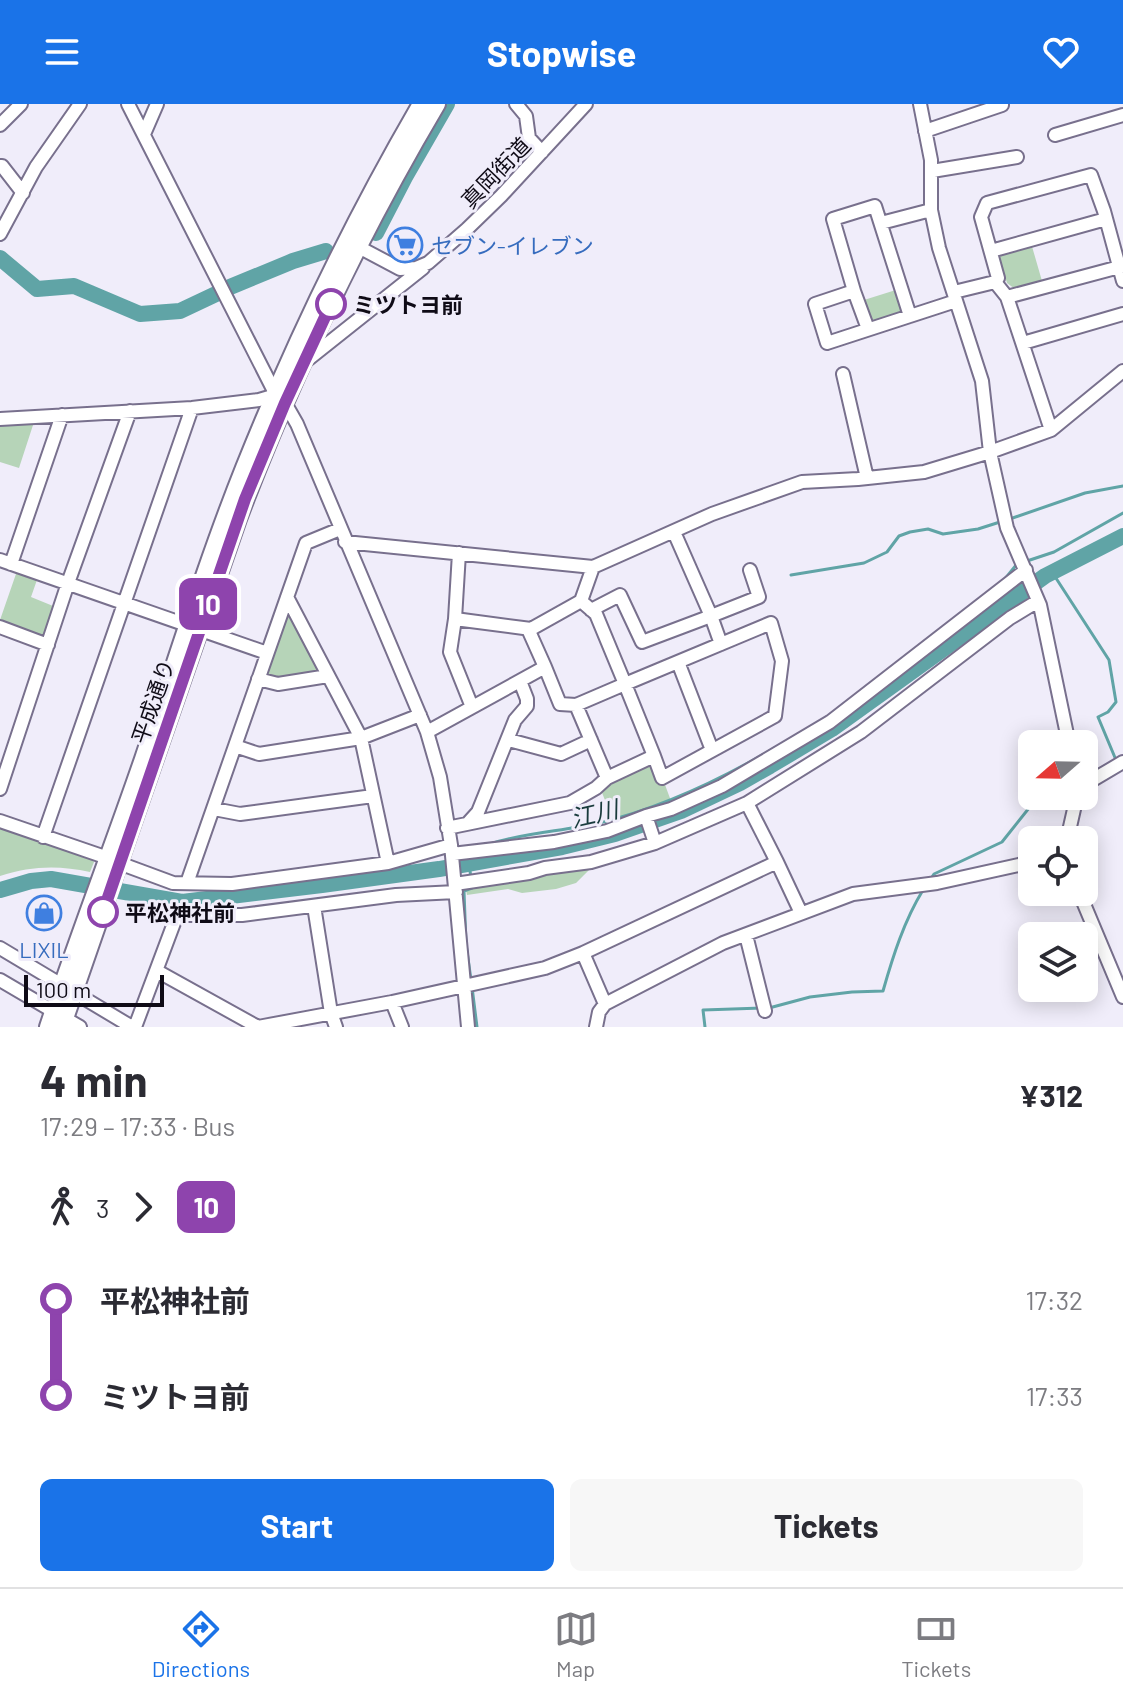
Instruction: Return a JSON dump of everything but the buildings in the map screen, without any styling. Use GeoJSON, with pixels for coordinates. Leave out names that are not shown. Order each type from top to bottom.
{"type":"FeatureCollection","features":[{"type":"Feature","properties":{"kind":"main road","name":"平成通り"},"geometry":{"type":"LineString","coordinates":[[280,399],[304,362],[353,244],[421,104]]}},
{"type":"Feature","properties":{"kind":"main road","name":"平成通り"},"geometry":{"type":"LineString","coordinates":[[68,990],[194,628],[238,519],[304,327],[437,104]]}},
{"type":"Feature","properties":{"kind":"main road"},"geometry":{"type":"LineString","coordinates":[[61,1022],[68,990]]}},
{"type":"Feature","properties":{"kind":"street"},"geometry":{"type":"LineString","coordinates":[[0,125],[21,104]]}},
{"type":"Feature","properties":{"kind":"street"},"geometry":{"type":"LineString","coordinates":[[0,234],[36,167],[80,104]]}},
{"type":"Feature","properties":{"kind":"street"},"geometry":{"type":"LineString","coordinates":[[128,104],[280,399],[297,424],[427,732],[440,777],[452,852],[468,1027]]}},
{"type":"Feature","properties":{"kind":"street"},"geometry":{"type":"LineString","coordinates":[[144,134],[157,104]]}},
{"type":"Feature","properties":{"kind":"street"},"geometry":{"type":"LineString","coordinates":[[516,104],[526,116],[529,138],[542,152]]}},
{"type":"Feature","properties":{"kind":"street","name":"真岡街道"},"geometry":{"type":"LineString","coordinates":[[304,362],[467,229],[586,104]]}},
{"type":"Feature","properties":{"kind":"street"},"geometry":{"type":"LineString","coordinates":[[920,104],[932,171],[931,210],[939,248],[982,381],[990,452],[1007,528],[1038,601],[1066,730]]}},
{"type":"Feature","properties":{"kind":"street"},"geometry":{"type":"LineString","coordinates":[[925,131],[1002,105]]}},
{"type":"Feature","properties":{"kind":"street"},"geometry":{"type":"LineString","coordinates":[[1055,135],[1123,115]]}},
{"type":"Feature","properties":{"kind":"street"},"geometry":{"type":"LineString","coordinates":[[932,171],[1017,157]]}},
{"type":"Feature","properties":{"kind":"street"},"geometry":{"type":"LineString","coordinates":[[0,166],[23,193]]}},
{"type":"Feature","properties":{"kind":"street"},"geometry":{"type":"LineString","coordinates":[[854,291],[815,304],[827,343],[910,316],[995,282],[998,278],[981,217],[987,203],[1091,175],[1123,281]]}},
{"type":"Feature","properties":{"kind":"street"},"geometry":{"type":"LineString","coordinates":[[868,329],[833,219],[875,206],[910,316]]}},
{"type":"Feature","properties":{"kind":"street"},"geometry":{"type":"LineString","coordinates":[[881,223],[931,210]]}},
{"type":"Feature","properties":{"kind":"street"},"geometry":{"type":"LineString","coordinates":[[991,251],[1106,219]]}},
{"type":"Feature","properties":{"kind":"street"},"geometry":{"type":"LineString","coordinates":[[353,244],[400,269],[428,263]]}},
{"type":"Feature","properties":{"kind":"street"},"geometry":{"type":"LineString","coordinates":[[1007,297],[1121,267]]}},
{"type":"Feature","properties":{"kind":"street"},"geometry":{"type":"LineString","coordinates":[[995,282],[1007,297],[1051,430]]}},
{"type":"Feature","properties":{"kind":"street"},"geometry":{"type":"LineString","coordinates":[[1023,343],[1123,314]]}},
{"type":"Feature","properties":{"kind":"street"},"geometry":{"type":"LineString","coordinates":[[187,883],[306,543],[343,535],[459,553],[593,567],[712,514],[802,482],[924,472],[1051,430],[1123,371]]}},
{"type":"Feature","properties":{"kind":"street"},"geometry":{"type":"LineString","coordinates":[[843,374],[867,478]]}},
{"type":"Feature","properties":{"kind":"street"},"geometry":{"type":"LineString","coordinates":[[0,419],[192,408],[280,399]]}},
{"type":"Feature","properties":{"kind":"street"},"geometry":{"type":"LineString","coordinates":[[43,837],[192,408]]}},
{"type":"Feature","properties":{"kind":"street"},"geometry":{"type":"LineString","coordinates":[[0,789],[68,583],[130,411]]}},
{"type":"Feature","properties":{"kind":"street"},"geometry":{"type":"LineString","coordinates":[[62,415],[6,562],[267,653]]}},
{"type":"Feature","properties":{"kind":"street"},"geometry":{"type":"LineString","coordinates":[[674,532],[721,644]]}},
{"type":"Feature","properties":{"kind":"street"},"geometry":{"type":"LineString","coordinates":[[459,553],[450,652],[472,707]]}},
{"type":"Feature","properties":{"kind":"street"},"geometry":{"type":"LineString","coordinates":[[586,606],[593,567]]}},
{"type":"Feature","properties":{"kind":"street"},"geometry":{"type":"LineString","coordinates":[[455,619],[531,629],[620,595],[642,642],[759,597],[750,570]]}},
{"type":"Feature","properties":{"kind":"street"},"geometry":{"type":"LineString","coordinates":[[0,821],[111,869],[173,883],[232,884],[452,852],[554,842],[607,831],[671,809],[722,786],[830,722],[1026,571]]}},
{"type":"Feature","properties":{"kind":"street"},"geometry":{"type":"LineString","coordinates":[[287,597],[361,738],[388,863]]}},
{"type":"Feature","properties":{"kind":"street"},"geometry":{"type":"LineString","coordinates":[[0,948],[134,1027],[177,915],[242,915],[396,895],[591,862],[655,843],[747,803],[861,732],[1010,618],[1038,601]]}},
{"type":"Feature","properties":{"kind":"street"},"geometry":{"type":"LineString","coordinates":[[528,629],[560,704],[576,705],[625,684],[771,623],[782,661],[775,716],[662,778],[654,756],[625,684],[596,614],[586,606]]}},
{"type":"Feature","properties":{"kind":"street"},"geometry":{"type":"LineString","coordinates":[[0,627],[48,645]]}},
{"type":"Feature","properties":{"kind":"street"},"geometry":{"type":"LineString","coordinates":[[678,662],[712,750]]}},
{"type":"Feature","properties":{"kind":"street"},"geometry":{"type":"LineString","coordinates":[[427,732],[545,667]]}},
{"type":"Feature","properties":{"kind":"street"},"geometry":{"type":"LineString","coordinates":[[258,679],[278,684],[328,676]]}},
{"type":"Feature","properties":{"kind":"street"},"geometry":{"type":"LineString","coordinates":[[468,823],[478,812],[515,720],[527,706],[520,681]]}},
{"type":"Feature","properties":{"kind":"street"},"geometry":{"type":"LineString","coordinates":[[576,705],[607,778]]}},
{"type":"Feature","properties":{"kind":"street"},"geometry":{"type":"LineString","coordinates":[[235,746],[259,754],[361,738],[420,715]]}},
{"type":"Feature","properties":{"kind":"street"},"geometry":{"type":"LineString","coordinates":[[509,740],[561,754],[591,740]]}},
{"type":"Feature","properties":{"kind":"street"},"geometry":{"type":"LineString","coordinates":[[447,828],[570,803],[607,778],[654,756]]}},
{"type":"Feature","properties":{"kind":"street"},"geometry":{"type":"LineString","coordinates":[[1098,777],[1123,762]]}},
{"type":"Feature","properties":{"kind":"street"},"geometry":{"type":"LineString","coordinates":[[214,809],[240,814],[373,796]]}},
{"type":"Feature","properties":{"kind":"street"},"geometry":{"type":"LineString","coordinates":[[747,803],[801,913]]}},
{"type":"Feature","properties":{"kind":"street"},"geometry":{"type":"LineString","coordinates":[[646,816],[655,843]]}},
{"type":"Feature","properties":{"kind":"street"},"geometry":{"type":"LineString","coordinates":[[157,971],[258,1027],[392,1002],[545,968],[777,862]]}},
{"type":"Feature","properties":{"kind":"street"},"geometry":{"type":"LineString","coordinates":[[596,1027],[599,1012],[605,1004],[723,943],[801,913],[853,894],[937,883],[1018,865]]}},
{"type":"Feature","properties":{"kind":"street"},"geometry":{"type":"LineString","coordinates":[[314,906],[331,1013],[336,1027]]}},
{"type":"Feature","properties":{"kind":"street"},"geometry":{"type":"LineString","coordinates":[[1085,906],[1123,997]]}},
{"type":"Feature","properties":{"kind":"street"},"geometry":{"type":"LineString","coordinates":[[746,935],[765,1011]]}},
{"type":"Feature","properties":{"kind":"street"},"geometry":{"type":"LineString","coordinates":[[583,953],[605,1004]]}},
{"type":"Feature","properties":{"kind":"street"},"geometry":{"type":"LineString","coordinates":[[0,980],[61,1022]]}},
{"type":"Feature","properties":{"kind":"street"},"geometry":{"type":"LineString","coordinates":[[392,1002],[402,1027]]}},
{"type":"Feature","properties":{"kind":"green space"},"geometry":{"type":"Polygon","coordinates":[[[1031,243],[1042,281],[1015,289],[1007,283],[999,256],[1003,250],[1031,243]]]}},
{"type":"Feature","properties":{"kind":"green space"},"geometry":{"type":"Polygon","coordinates":[[[899,289],[905,308],[902,313],[876,322],[870,319],[864,300],[899,289]]]}},
{"type":"Feature","properties":{"kind":"green space"},"geometry":{"type":"Polygon","coordinates":[[[34,422],[19,468],[0,462],[0,425],[34,422]]]}},
{"type":"Feature","properties":{"kind":"green space"},"geometry":{"type":"Polygon","coordinates":[[[17,571],[38,577],[31,597],[58,608],[50,633],[43,636],[0,620],[17,571]]]}},
{"type":"Feature","properties":{"kind":"green space"},"geometry":{"type":"Polygon","coordinates":[[[285,612],[292,612],[321,667],[318,675],[281,679],[267,676],[265,670],[285,612]]]}},
{"type":"Feature","properties":{"kind":"green space"},"geometry":{"type":"Polygon","coordinates":[[[650,761],[657,763],[671,801],[613,821],[601,790],[616,775],[650,761]]]}},
{"type":"Feature","properties":{"kind":"green space"},"geometry":{"type":"Polygon","coordinates":[[[0,825],[91,856],[94,862],[90,872],[45,868],[0,876],[0,825]]]}},
{"type":"Feature","properties":{"kind":"green space"},"geometry":{"type":"Polygon","coordinates":[[[591,868],[576,883],[522,893],[508,889],[467,895],[464,879],[591,868]]]}},
{"type":"Feature","properties":{"kind":"waterway"},"geometry":{"type":"LineString","coordinates":[[376,233],[447,104]]}},
{"type":"Feature","properties":{"kind":"waterway"},"geometry":{"type":"LineString","coordinates":[[230,287],[326,251]]}},
{"type":"Feature","properties":{"kind":"waterway"},"geometry":{"type":"LineString","coordinates":[[0,258],[37,289],[74,286],[140,314],[180,311],[216,294]]}},
{"type":"Feature","properties":{"kind":"waterway"},"geometry":{"type":"LineString","coordinates":[[150,318],[155,312]]}},
{"type":"Feature","properties":{"kind":"waterway"},"geometry":{"type":"LineString","coordinates":[[1007,520],[1085,493],[1123,486]]}},
{"type":"Feature","properties":{"kind":"waterway"},"geometry":{"type":"LineString","coordinates":[[1024,562],[1054,552],[1123,513]]}},
{"type":"Feature","properties":{"kind":"waterway"},"geometry":{"type":"LineString","coordinates":[[791,575],[864,563],[887,552],[899,536],[910,532],[928,529],[943,534],[1000,522]]}},
{"type":"Feature","properties":{"kind":"waterway","name":"江川"},"geometry":{"type":"LineString","coordinates":[[0,890],[51,879],[182,902],[439,869],[562,847],[615,834],[681,811],[770,766],[832,729],[1045,576],[1123,536]]}},
{"type":"Feature","properties":{"kind":"waterway"},"geometry":{"type":"LineString","coordinates":[[1004,580],[1017,564]]}},
{"type":"Feature","properties":{"kind":"waterway"},"geometry":{"type":"LineString","coordinates":[[1052,572],[1109,660],[1116,702],[1108,712],[1098,717],[1116,760]]}},
{"type":"Feature","properties":{"kind":"waterway"},"geometry":{"type":"LineString","coordinates":[[490,844],[599,823],[645,809],[713,781],[776,747]]}},
{"type":"Feature","properties":{"kind":"waterway"},"geometry":{"type":"LineString","coordinates":[[1098,770],[1109,764]]}},
{"type":"Feature","properties":{"kind":"waterway"},"geometry":{"type":"LineString","coordinates":[[930,880],[934,874],[1002,842],[1027,810]]}},
{"type":"Feature","properties":{"kind":"waterway"},"geometry":{"type":"LineString","coordinates":[[469,864],[471,878]]}},
{"type":"Feature","properties":{"kind":"waterway"},"geometry":{"type":"LineString","coordinates":[[471,980],[464,891],[472,885]]}},
{"type":"Feature","properties":{"kind":"waterway"},"geometry":{"type":"LineString","coordinates":[[769,1008],[810,997],[883,991],[905,926],[923,890]]}},
{"type":"Feature","properties":{"kind":"waterway"},"geometry":{"type":"LineString","coordinates":[[472,987],[477,1027]]}},
{"type":"Feature","properties":{"kind":"waterway"},"geometry":{"type":"LineString","coordinates":[[705,1027],[703,1010],[762,1008]]}},
{"type":"Feature","properties":{"kind":"bus line","name":"10"},"geometry":{"type":"LineString","coordinates":[[103,912],[245,499],[331,304]]}},
{"type":"Feature","properties":{"kind":"place","name":"セブン-イレブン"},"geometry":{"type":"Point","coordinates":[405,245]}},
{"type":"Feature","properties":{"kind":"place","name":"ミツトヨ前"},"geometry":{"type":"Point","coordinates":[331,304]}},
{"type":"Feature","properties":{"kind":"place","name":"平松神社前"},"geometry":{"type":"Point","coordinates":[103,912]}},
{"type":"Feature","properties":{"kind":"place","name":"LIXIL"},"geometry":{"type":"Point","coordinates":[44,913]}}]}
